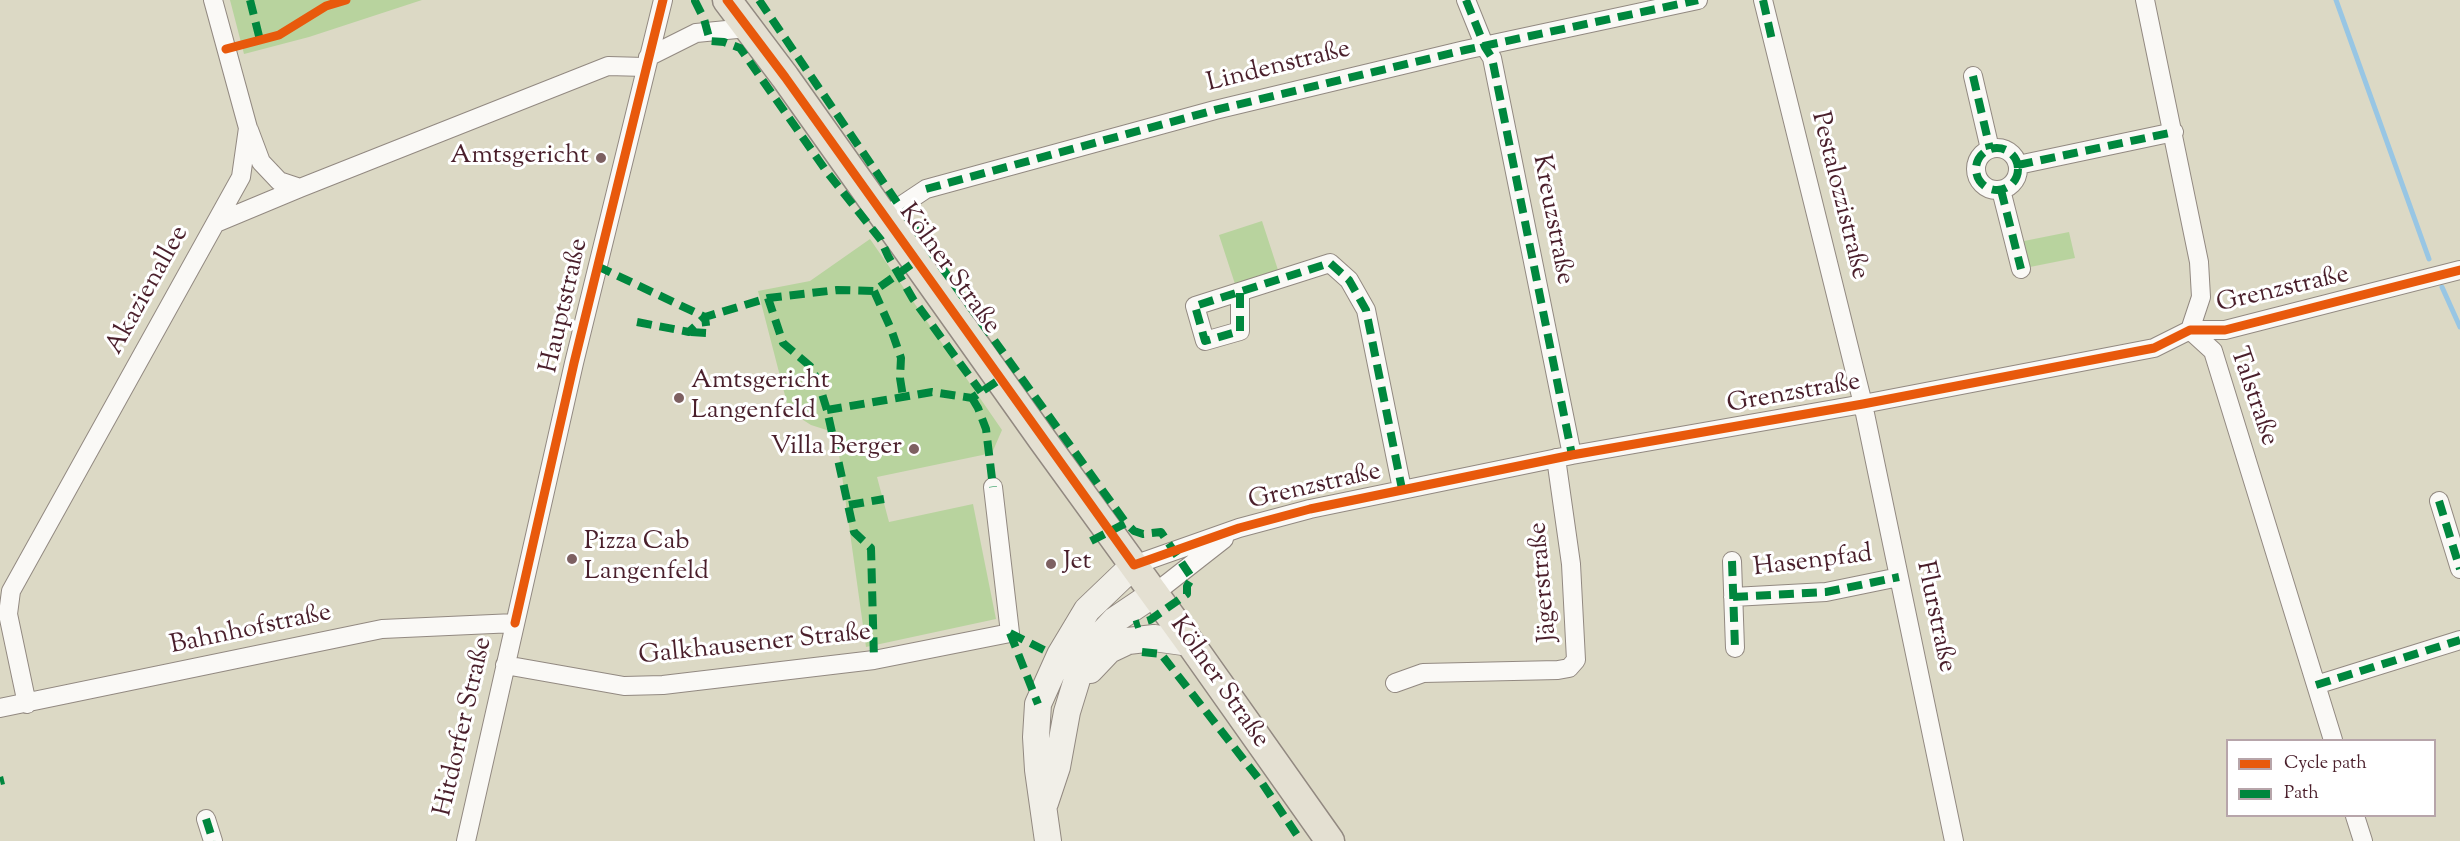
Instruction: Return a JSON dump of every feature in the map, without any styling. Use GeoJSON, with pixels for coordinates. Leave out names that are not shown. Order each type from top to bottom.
{"type":"FeatureCollection","features":[{"type":"Feature","properties":{"kind":"main road","name":"Kölner Straße"},"geometry":{"type":"LineString","coordinates":[[727,0],[1155,593],[1330,841]]}},
{"type":"Feature","properties":{"kind":"main road"},"geometry":{"type":"LineString","coordinates":[[1048,841],[1038,770],[1036,737],[1038,704],[1060,655],[1087,610],[1134,565]]}},
{"type":"Feature","properties":{"kind":"main road"},"geometry":{"type":"LineString","coordinates":[[1044,806],[1057,767],[1066,712],[1082,663],[1099,637],[1123,613],[1155,593]]}},
{"type":"Feature","properties":{"kind":"main road"},"geometry":{"type":"LineString","coordinates":[[1074,688],[1109,650],[1128,641],[1154,638],[1190,643]]}},
{"type":"Feature","properties":{"kind":"street"},"geometry":{"type":"LineString","coordinates":[[213,0],[248,128],[261,162],[279,181],[300,188]]}},
{"type":"Feature","properties":{"kind":"street","name":"Hauptstraße"},"geometry":{"type":"LineString","coordinates":[[515,624],[574,363],[663,0]]}},
{"type":"Feature","properties":{"kind":"street","name":"Kreuzstraße"},"geometry":{"type":"LineString","coordinates":[[1466,0],[1485,47],[1492,58],[1564,456]]}},
{"type":"Feature","properties":{"kind":"street","name":"Lindenstraße"},"geometry":{"type":"LineString","coordinates":[[884,217],[926,189],[1215,110],[1698,0]]}},
{"type":"Feature","properties":{"kind":"street","name":"Pestalozzistraße"},"geometry":{"type":"LineString","coordinates":[[1763,0],[1863,404]]}},
{"type":"Feature","properties":{"kind":"street"},"geometry":{"type":"LineString","coordinates":[[2145,0],[2199,262],[2201,297],[2190,330]]}},
{"type":"Feature","properties":{"kind":"street"},"geometry":{"type":"LineString","coordinates":[[647,62],[696,33],[747,28]]}},
{"type":"Feature","properties":{"kind":"street","name":"Akazienallee"},"geometry":{"type":"LineString","coordinates":[[27,704],[8,614],[11,591],[216,223],[608,66],[647,62]]}},
{"type":"Feature","properties":{"kind":"street"},"geometry":{"type":"LineString","coordinates":[[1973,76],[1990,149]]}},
{"type":"Feature","properties":{"kind":"street"},"geometry":{"type":"LineString","coordinates":[[216,223],[241,177],[248,128]]}},
{"type":"Feature","properties":{"kind":"street"},"geometry":{"type":"LineString","coordinates":[[2018,165],[2174,132]]}},
{"type":"Feature","properties":{"kind":"street"},"geometry":{"type":"LineString","coordinates":[[1990,149],[2008,151],[2018,165],[2014,181],[2001,190],[1988,188],[1980,182],[1977,175],[1976,168],[1979,158],[1990,149]]}},
{"type":"Feature","properties":{"kind":"street"},"geometry":{"type":"LineString","coordinates":[[2001,190],[2021,268]]}},
{"type":"Feature","properties":{"kind":"street"},"geometry":{"type":"LineString","coordinates":[[1240,293],[1330,263],[1349,280],[1366,310],[1402,489]]}},
{"type":"Feature","properties":{"kind":"street","name":"Grenzstraße"},"geometry":{"type":"LineString","coordinates":[[1134,565],[1239,528],[1310,508],[1564,456],[1863,404],[2154,348],[2190,330],[2225,330],[2460,270]]}},
{"type":"Feature","properties":{"kind":"street","name":"Talstraße"},"geometry":{"type":"LineString","coordinates":[[2190,330],[2213,351],[2332,739]]}},
{"type":"Feature","properties":{"kind":"street","name":"Flurstraße"},"geometry":{"type":"LineString","coordinates":[[1863,404],[1954,841]]}},
{"type":"Feature","properties":{"kind":"street","name":"Jägerstraße"},"geometry":{"type":"LineString","coordinates":[[1395,683],[1423,673],[1558,670],[1569,668],[1576,660],[1564,456]]}},
{"type":"Feature","properties":{"kind":"street","name":"Galkhausener Straße"},"geometry":{"type":"LineString","coordinates":[[505,665],[624,686],[663,684],[874,660],[1010,633],[993,487]]}},
{"type":"Feature","properties":{"kind":"street"},"geometry":{"type":"LineString","coordinates":[[2439,501],[2460,569]]}},
{"type":"Feature","properties":{"kind":"street","name":"Grenzstraße"},"geometry":{"type":"LineString","coordinates":[[1155,593],[1239,528]]}},
{"type":"Feature","properties":{"kind":"street","name":"Hasenpfad"},"geometry":{"type":"LineString","coordinates":[[1732,561],[1735,648]]}},
{"type":"Feature","properties":{"kind":"street","name":"Hasenpfad"},"geometry":{"type":"LineString","coordinates":[[1733,597],[1826,592],[1899,577]]}},
{"type":"Feature","properties":{"kind":"street","name":"Hitdorfer Straße"},"geometry":{"type":"LineString","coordinates":[[466,841],[515,624]]}},
{"type":"Feature","properties":{"kind":"street","name":"Bahnhofstraße"},"geometry":{"type":"LineString","coordinates":[[0,708],[382,629],[515,624]]}},
{"type":"Feature","properties":{"kind":"street"},"geometry":{"type":"LineString","coordinates":[[2316,685],[2460,640]]}},
{"type":"Feature","properties":{"kind":"street"},"geometry":{"type":"LineString","coordinates":[[2355,817],[2363,841]]}},
{"type":"Feature","properties":{"kind":"street"},"geometry":{"type":"LineString","coordinates":[[206,819],[213,841]]}},
{"type":"Feature","properties":{"kind":"green space"},"geometry":{"type":"Polygon","coordinates":[[[230,0],[422,0],[309,37],[244,54],[230,0]]]}},
{"type":"Feature","properties":{"kind":"green space"},"geometry":{"type":"Polygon","coordinates":[[[1262,221],[1278,270],[1235,284],[1219,235],[1262,221]]]}},
{"type":"Feature","properties":{"kind":"green space"},"geometry":{"type":"Polygon","coordinates":[[[2069,232],[2075,258],[2025,268],[2019,242],[2069,232]]]}},
{"type":"Feature","properties":{"kind":"green space"},"geometry":{"type":"Polygon","coordinates":[[[870,239],[1002,430],[992,453],[877,477],[889,522],[973,504],[996,619],[866,647],[836,433],[811,425],[789,411],[758,291],[810,281],[870,239]]]}},
{"type":"Feature","properties":{"kind":"waterway"},"geometry":{"type":"LineString","coordinates":[[2336,0],[2429,259]]}},
{"type":"Feature","properties":{"kind":"waterway"},"geometry":{"type":"LineString","coordinates":[[2442,287],[2460,327]]}},
{"type":"Feature","properties":{"kind":"marked path"},"geometry":{"type":"LineString","coordinates":[[250,0],[260,40]]}},
{"type":"Feature","properties":{"kind":"marked path"},"geometry":{"type":"LineString","coordinates":[[696,0],[710,41],[724,42],[740,48],[827,172],[881,240],[913,299],[981,392]]}},
{"type":"Feature","properties":{"kind":"marked path"},"geometry":{"type":"LineString","coordinates":[[759,0],[935,258],[1126,523]]}},
{"type":"Feature","properties":{"kind":"marked path"},"geometry":{"type":"LineString","coordinates":[[1466,0],[1485,47],[1492,58],[1572,455]]}},
{"type":"Feature","properties":{"kind":"marked path"},"geometry":{"type":"LineString","coordinates":[[926,189],[1215,110],[1465,50],[1698,0]]}},
{"type":"Feature","properties":{"kind":"marked path"},"geometry":{"type":"LineString","coordinates":[[1763,0],[1772,40]]}},
{"type":"Feature","properties":{"kind":"marked path"},"geometry":{"type":"LineString","coordinates":[[1973,76],[1990,149]]}},
{"type":"Feature","properties":{"kind":"marked path"},"geometry":{"type":"LineString","coordinates":[[2018,165],[2174,132]]}},
{"type":"Feature","properties":{"kind":"marked path"},"geometry":{"type":"LineString","coordinates":[[1997,148],[2012,154],[2018,169],[2012,184],[1997,190],[1982,184],[1976,169],[1982,154],[1997,148]]}},
{"type":"Feature","properties":{"kind":"marked path"},"geometry":{"type":"LineString","coordinates":[[2001,190],[2021,269]]}},
{"type":"Feature","properties":{"kind":"marked path"},"geometry":{"type":"LineString","coordinates":[[597,266],[705,317],[768,298],[837,290],[874,291],[915,262]]}},
{"type":"Feature","properties":{"kind":"marked path"},"geometry":{"type":"LineString","coordinates":[[1240,293],[1240,331],[1205,341],[1195,306],[1330,263],[1349,280],[1366,310],[1402,489]]}},
{"type":"Feature","properties":{"kind":"marked path"},"geometry":{"type":"LineString","coordinates":[[874,291],[901,358],[900,378],[903,397]]}},
{"type":"Feature","properties":{"kind":"marked path"},"geometry":{"type":"LineString","coordinates":[[768,298],[783,343],[810,366],[818,381],[827,410],[854,532],[871,548],[874,660]]}},
{"type":"Feature","properties":{"kind":"marked path"},"geometry":{"type":"LineString","coordinates":[[637,322],[689,332],[705,317],[707,333],[689,332]]}},
{"type":"Feature","properties":{"kind":"marked path"},"geometry":{"type":"LineString","coordinates":[[827,410],[932,392],[972,398],[999,380]]}},
{"type":"Feature","properties":{"kind":"marked path"},"geometry":{"type":"LineString","coordinates":[[972,398],[986,429],[993,487]]}},
{"type":"Feature","properties":{"kind":"marked path"},"geometry":{"type":"LineString","coordinates":[[849,505],[884,499]]}},
{"type":"Feature","properties":{"kind":"marked path"},"geometry":{"type":"LineString","coordinates":[[2439,501],[2460,569]]}},
{"type":"Feature","properties":{"kind":"marked path"},"geometry":{"type":"LineString","coordinates":[[1091,541],[1126,523],[1134,531],[1143,534],[1161,532],[1192,578],[1187,586],[1187,594],[1150,620],[1134,625]]}},
{"type":"Feature","properties":{"kind":"marked path"},"geometry":{"type":"LineString","coordinates":[[1732,561],[1735,648]]}},
{"type":"Feature","properties":{"kind":"marked path"},"geometry":{"type":"LineString","coordinates":[[1733,597],[1826,592],[1899,577]]}},
{"type":"Feature","properties":{"kind":"marked path"},"geometry":{"type":"LineString","coordinates":[[1010,633],[1038,704]]}},
{"type":"Feature","properties":{"kind":"marked path"},"geometry":{"type":"LineString","coordinates":[[1010,633],[1048,652]]}},
{"type":"Feature","properties":{"kind":"marked path"},"geometry":{"type":"LineString","coordinates":[[2316,685],[2460,640]]}},
{"type":"Feature","properties":{"kind":"marked path"},"geometry":{"type":"LineString","coordinates":[[1142,652],[1161,654],[1262,783],[1301,841]]}},
{"type":"Feature","properties":{"kind":"marked path"},"geometry":{"type":"LineString","coordinates":[[0,781],[4,780]]}},
{"type":"Feature","properties":{"kind":"marked path"},"geometry":{"type":"LineString","coordinates":[[206,819],[213,841]]}},
{"type":"Feature","properties":{"kind":"cycle path"},"geometry":{"type":"LineString","coordinates":[[226,49],[279,35],[326,6],[346,0]]}},
{"type":"Feature","properties":{"kind":"cycle path"},"geometry":{"type":"LineString","coordinates":[[515,623],[574,363],[663,0]]}},
{"type":"Feature","properties":{"kind":"cycle path"},"geometry":{"type":"LineString","coordinates":[[727,0],[785,77],[1134,565],[1239,528],[1310,509],[1572,455],[1863,404],[2154,348],[2190,330],[2225,330],[2460,270]]}},
{"type":"Feature","properties":{"kind":"place","name":"Amtsgericht"},"geometry":{"type":"Point","coordinates":[601,158]}},
{"type":"Feature","properties":{"kind":"place","name":"Amtsgericht Langenfeld"},"geometry":{"type":"Point","coordinates":[679,398]}},
{"type":"Feature","properties":{"kind":"place","name":"Villa Berger"},"geometry":{"type":"Point","coordinates":[914,449]}},
{"type":"Feature","properties":{"kind":"place","name":"Pizza Cab Langenfeld"},"geometry":{"type":"Point","coordinates":[572,559]}},
{"type":"Feature","properties":{"kind":"place","name":"Jet"},"geometry":{"type":"Point","coordinates":[1051,564]}}]}
